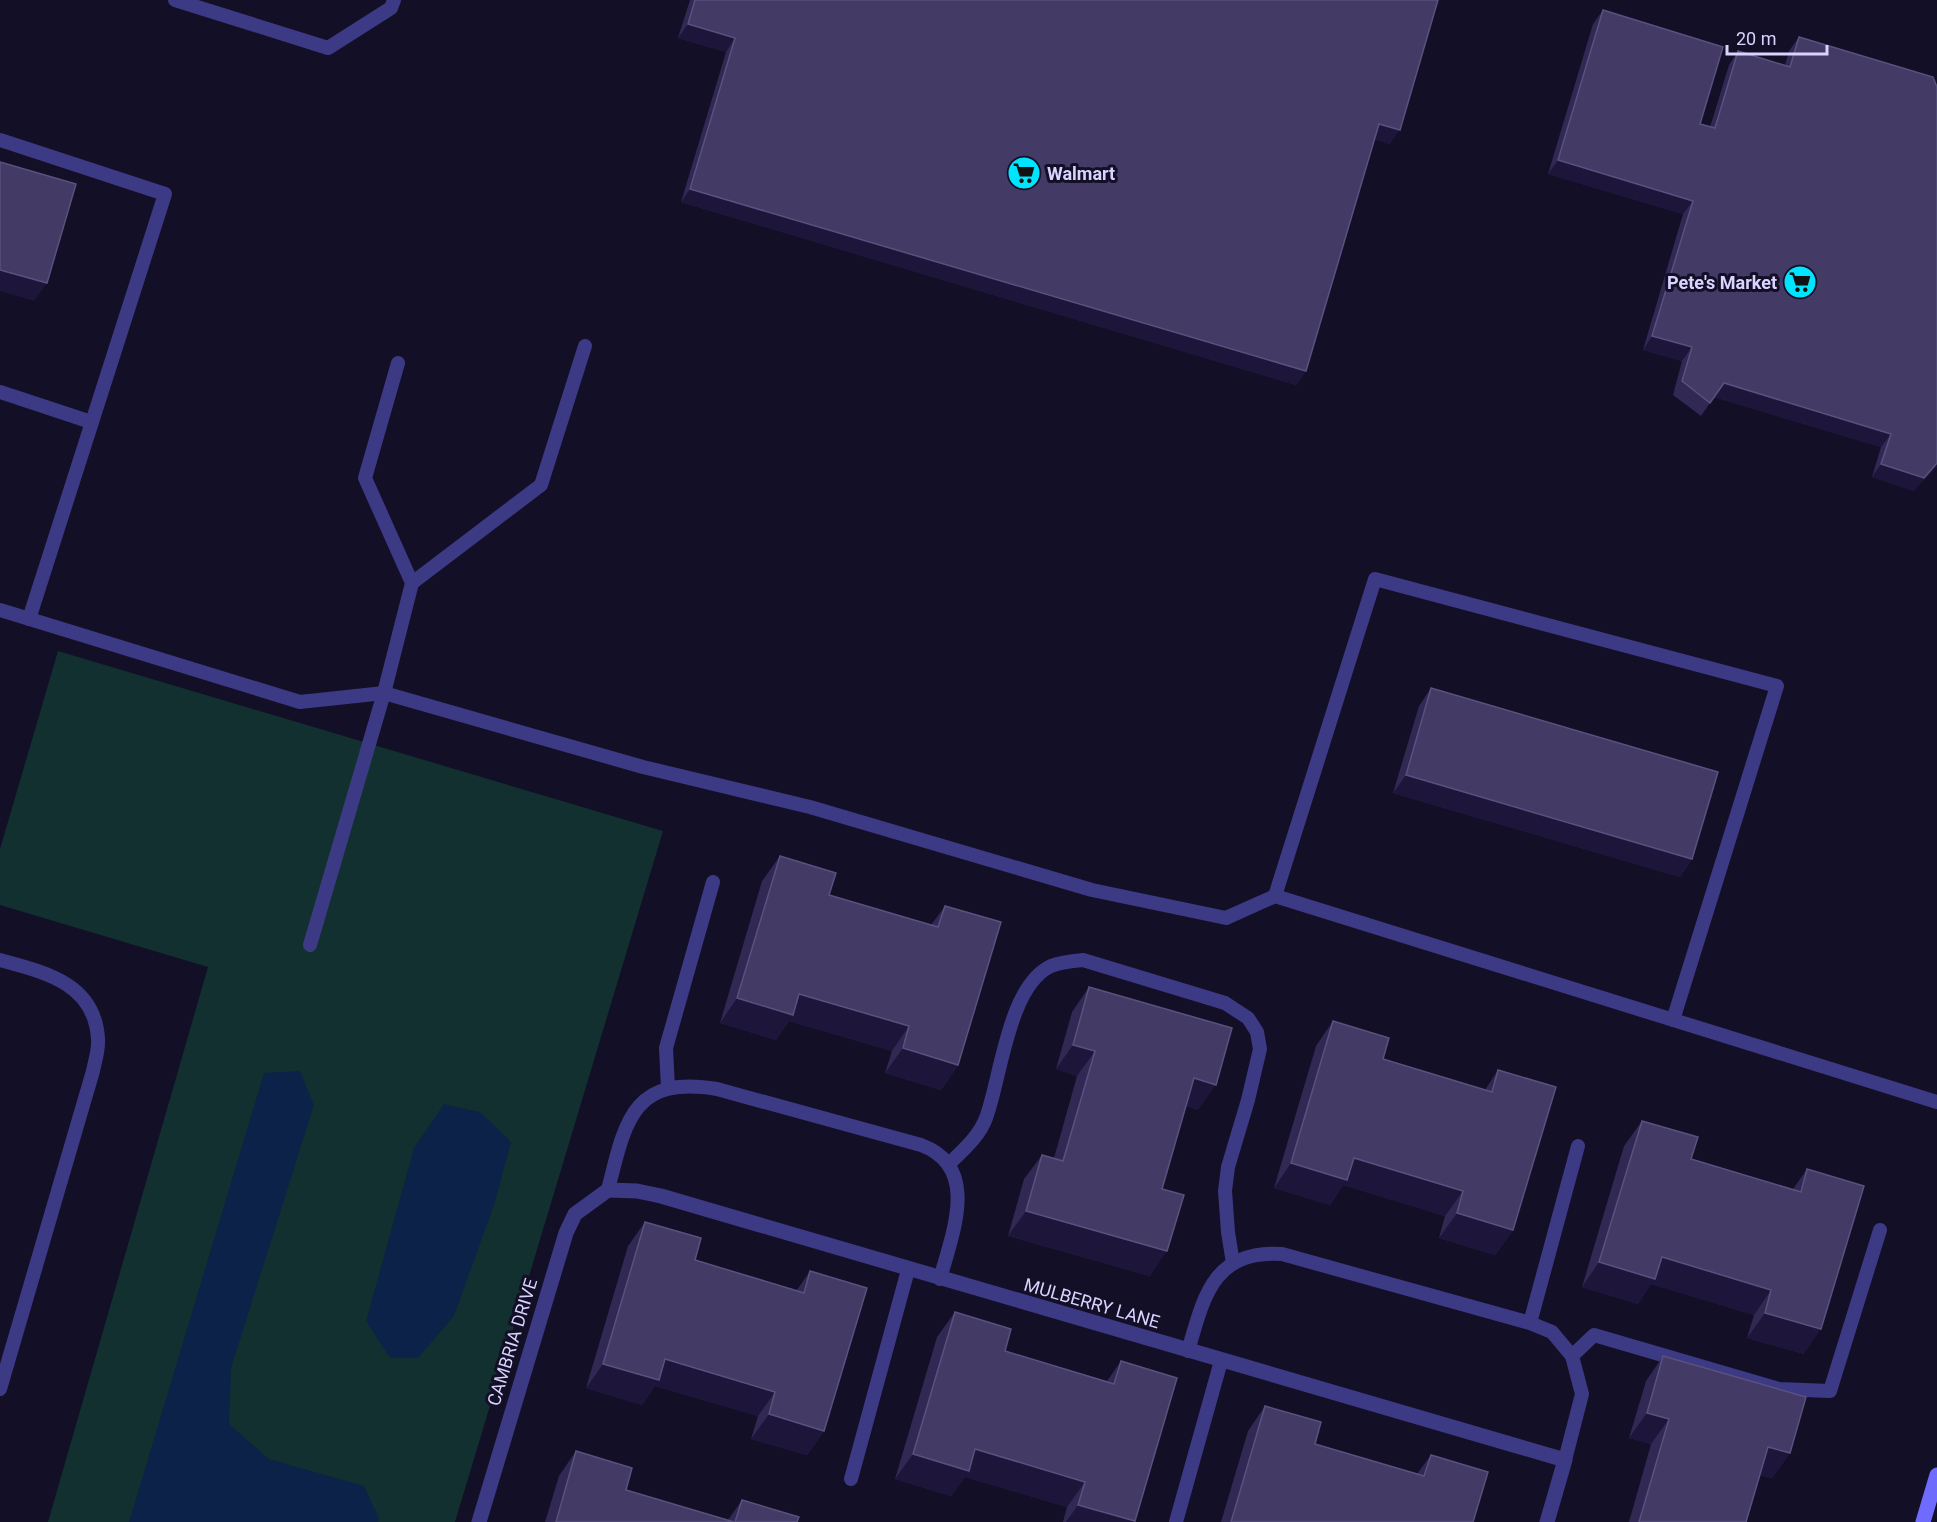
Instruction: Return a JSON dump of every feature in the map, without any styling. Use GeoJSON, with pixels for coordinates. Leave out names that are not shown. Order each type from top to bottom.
{"type":"FeatureCollection","features":[{"type":"Feature","properties":{"kind":"street","name":"MULBERRY LANE"},"geometry":{"type":"LineString","coordinates":[[608,1190],[637,1191],[661,1196],[1565,1460]]}},
{"type":"Feature","properties":{"kind":"street","name":"CAMBRIA DRIVE"},"geometry":{"type":"LineString","coordinates":[[479,1522],[566,1233],[575,1214],[608,1190]]}},
{"type":"Feature","properties":{"kind":"street"},"geometry":{"type":"LineString","coordinates":[[1547,1522],[1565,1460]]}},
{"type":"Feature","properties":{"kind":"street"},"geometry":{"type":"LineString","coordinates":[[1923,1522],[1937,1475]]}},
{"type":"Feature","properties":{"kind":"lane"},"geometry":{"type":"LineString","coordinates":[[175,0],[328,48],[391,8],[394,0]]}},
{"type":"Feature","properties":{"kind":"lane"},"geometry":{"type":"LineString","coordinates":[[0,140],[165,194],[29,619]]}},
{"type":"Feature","properties":{"kind":"lane"},"geometry":{"type":"LineString","coordinates":[[412,583],[541,485],[585,346]]}},
{"type":"Feature","properties":{"kind":"lane"},"geometry":{"type":"LineString","coordinates":[[310,945],[384,693],[412,583],[365,478],[398,363]]}},
{"type":"Feature","properties":{"kind":"lane"},"geometry":{"type":"LineString","coordinates":[[0,392],[91,422]]}},
{"type":"Feature","properties":{"kind":"lane"},"geometry":{"type":"LineString","coordinates":[[1275,896],[1376,579],[1777,686],[1673,1020]]}},
{"type":"Feature","properties":{"kind":"lane"},"geometry":{"type":"LineString","coordinates":[[0,610],[300,702],[384,693],[643,767],[810,807],[1092,890],[1226,918],[1275,896],[1937,1102]]}},
{"type":"Feature","properties":{"kind":"lane"},"geometry":{"type":"LineString","coordinates":[[668,1088],[666,1048],[712,882]]}},
{"type":"Feature","properties":{"kind":"lane"},"geometry":{"type":"LineString","coordinates":[[0,960],[61,979],[83,997],[94,1020],[98,1040],[93,1071],[0,1389]]}},
{"type":"Feature","properties":{"kind":"lane"},"geometry":{"type":"LineString","coordinates":[[949,1164],[974,1138],[986,1120],[1009,1031],[1024,994],[1037,977],[1050,967],[1064,962],[1083,960],[1225,1004],[1248,1018],[1257,1032],[1260,1049],[1226,1179],[1228,1232],[1233,1263]]}},
{"type":"Feature","properties":{"kind":"lane"},"geometry":{"type":"LineString","coordinates":[[608,1190],[621,1137],[631,1116],[647,1098],[668,1088],[691,1085],[717,1089],[932,1149],[949,1164],[956,1179],[959,1197],[956,1218],[940,1279]]}},
{"type":"Feature","properties":{"kind":"lane"},"geometry":{"type":"LineString","coordinates":[[1530,1323],[1578,1146]]}},
{"type":"Feature","properties":{"kind":"lane"},"geometry":{"type":"LineString","coordinates":[[1572,1356],[1594,1335],[1779,1389],[1830,1391],[1880,1230]]}},
{"type":"Feature","properties":{"kind":"lane"},"geometry":{"type":"LineString","coordinates":[[1188,1351],[1201,1307],[1211,1285],[1233,1263],[1251,1255],[1282,1254],[1530,1323],[1552,1332],[1572,1356],[1582,1394],[1565,1460]]}},
{"type":"Feature","properties":{"kind":"lane"},"geometry":{"type":"LineString","coordinates":[[851,1479],[908,1270]]}},
{"type":"Feature","properties":{"kind":"lane"},"geometry":{"type":"LineString","coordinates":[[1176,1522],[1221,1361]]}},
{"type":"Feature","properties":{"kind":"green space"},"geometry":{"type":"Polygon","coordinates":[[[58,651],[663,831],[455,1522],[48,1522],[208,967],[0,905],[0,849],[58,651]]]}},
{"type":"Feature","properties":{"kind":"water"},"geometry":{"type":"Polygon","coordinates":[[[300,1071],[314,1105],[231,1368],[229,1424],[269,1459],[364,1486],[379,1518],[378,1522],[129,1522],[264,1073],[300,1071]]]}},
{"type":"Feature","properties":{"kind":"water"},"geometry":{"type":"Polygon","coordinates":[[[444,1104],[480,1112],[511,1142],[495,1202],[454,1316],[418,1358],[390,1358],[366,1321],[414,1148],[444,1104]]]}},
{"type":"Feature","properties":{"kind":"building","name":"Walmart"},"geometry":{"type":"Polygon","coordinates":[[[695,0],[1438,0],[1400,130],[1379,124],[1306,371],[690,189],[735,38],[688,24],[695,0]]]}},
{"type":"Feature","properties":{"kind":"building","name":"Pete's Market"},"geometry":{"type":"Polygon","coordinates":[[[1603,10],[1723,47],[1700,124],[1715,128],[1738,51],[1790,67],[1799,37],[1933,77],[1937,87],[1937,463],[1924,478],[1881,464],[1891,434],[1724,383],[1710,403],[1682,381],[1692,347],[1652,336],[1693,201],[1558,160],[1603,10]]]}},
{"type":"Feature","properties":{"kind":"building"},"geometry":{"type":"Polygon","coordinates":[[[0,162],[76,184],[47,283],[0,270],[0,162]]]}},
{"type":"Feature","properties":{"kind":"building"},"geometry":{"type":"Polygon","coordinates":[[[1431,688],[1718,772],[1692,859],[1406,775],[1431,688]]]}},
{"type":"Feature","properties":{"kind":"building"},"geometry":{"type":"Polygon","coordinates":[[[780,856],[836,873],[829,895],[938,927],[945,906],[1001,922],[958,1065],[903,1048],[909,1026],[799,994],[793,1015],[737,998],[780,856]]]}},
{"type":"Feature","properties":{"kind":"building"},"geometry":{"type":"Polygon","coordinates":[[[1089,987],[1232,1028],[1216,1085],[1194,1078],[1162,1189],[1184,1195],[1167,1251],[1026,1211],[1042,1155],[1063,1161],[1095,1051],[1073,1045],[1089,987]]]}},
{"type":"Feature","properties":{"kind":"building"},"geometry":{"type":"Polygon","coordinates":[[[1333,1021],[1389,1038],[1383,1059],[1492,1092],[1498,1070],[1556,1087],[1513,1230],[1457,1213],[1463,1191],[1354,1158],[1347,1180],[1291,1163],[1333,1021]]]}},
{"type":"Feature","properties":{"kind":"building"},"geometry":{"type":"Polygon","coordinates":[[[1642,1121],[1698,1137],[1691,1159],[1801,1192],[1807,1169],[1864,1186],[1821,1329],[1765,1313],[1771,1290],[1662,1257],[1655,1279],[1599,1262],[1642,1121]]]}},
{"type":"Feature","properties":{"kind":"building"},"geometry":{"type":"Polygon","coordinates":[[[645,1222],[701,1238],[695,1260],[804,1293],[810,1271],[867,1288],[824,1431],[769,1414],[775,1392],[665,1359],[659,1380],[603,1364],[645,1222]]]}},
{"type":"Feature","properties":{"kind":"building"},"geometry":{"type":"Polygon","coordinates":[[[955,1312],[1011,1329],[1005,1351],[1114,1384],[1121,1361],[1177,1378],[1135,1521],[1078,1505],[1085,1482],[975,1449],[969,1471],[913,1454],[955,1312]]]}},
{"type":"Feature","properties":{"kind":"building"},"geometry":{"type":"Polygon","coordinates":[[[1663,1356],[1806,1397],[1790,1453],[1768,1447],[1746,1522],[1639,1522],[1669,1419],[1647,1413],[1663,1356]]]}},
{"type":"Feature","properties":{"kind":"building"},"geometry":{"type":"Polygon","coordinates":[[[1265,1406],[1321,1422],[1315,1444],[1424,1476],[1431,1455],[1488,1472],[1473,1522],[1231,1522],[1265,1406]]]}},
{"type":"Feature","properties":{"kind":"building"},"geometry":{"type":"Polygon","coordinates":[[[576,1451],[632,1468],[626,1490],[734,1522],[556,1522],[576,1451]]]}},
{"type":"Feature","properties":{"kind":"building"},"geometry":{"type":"Polygon","coordinates":[[[742,1500],[799,1517],[797,1522],[735,1522],[742,1500]]]}},
{"type":"Feature","properties":{"kind":"place","name":"Walmart"},"geometry":{"type":"Point","coordinates":[1024,173]}},
{"type":"Feature","properties":{"kind":"place","name":"Pete's Market"},"geometry":{"type":"Point","coordinates":[1800,282]}}]}
